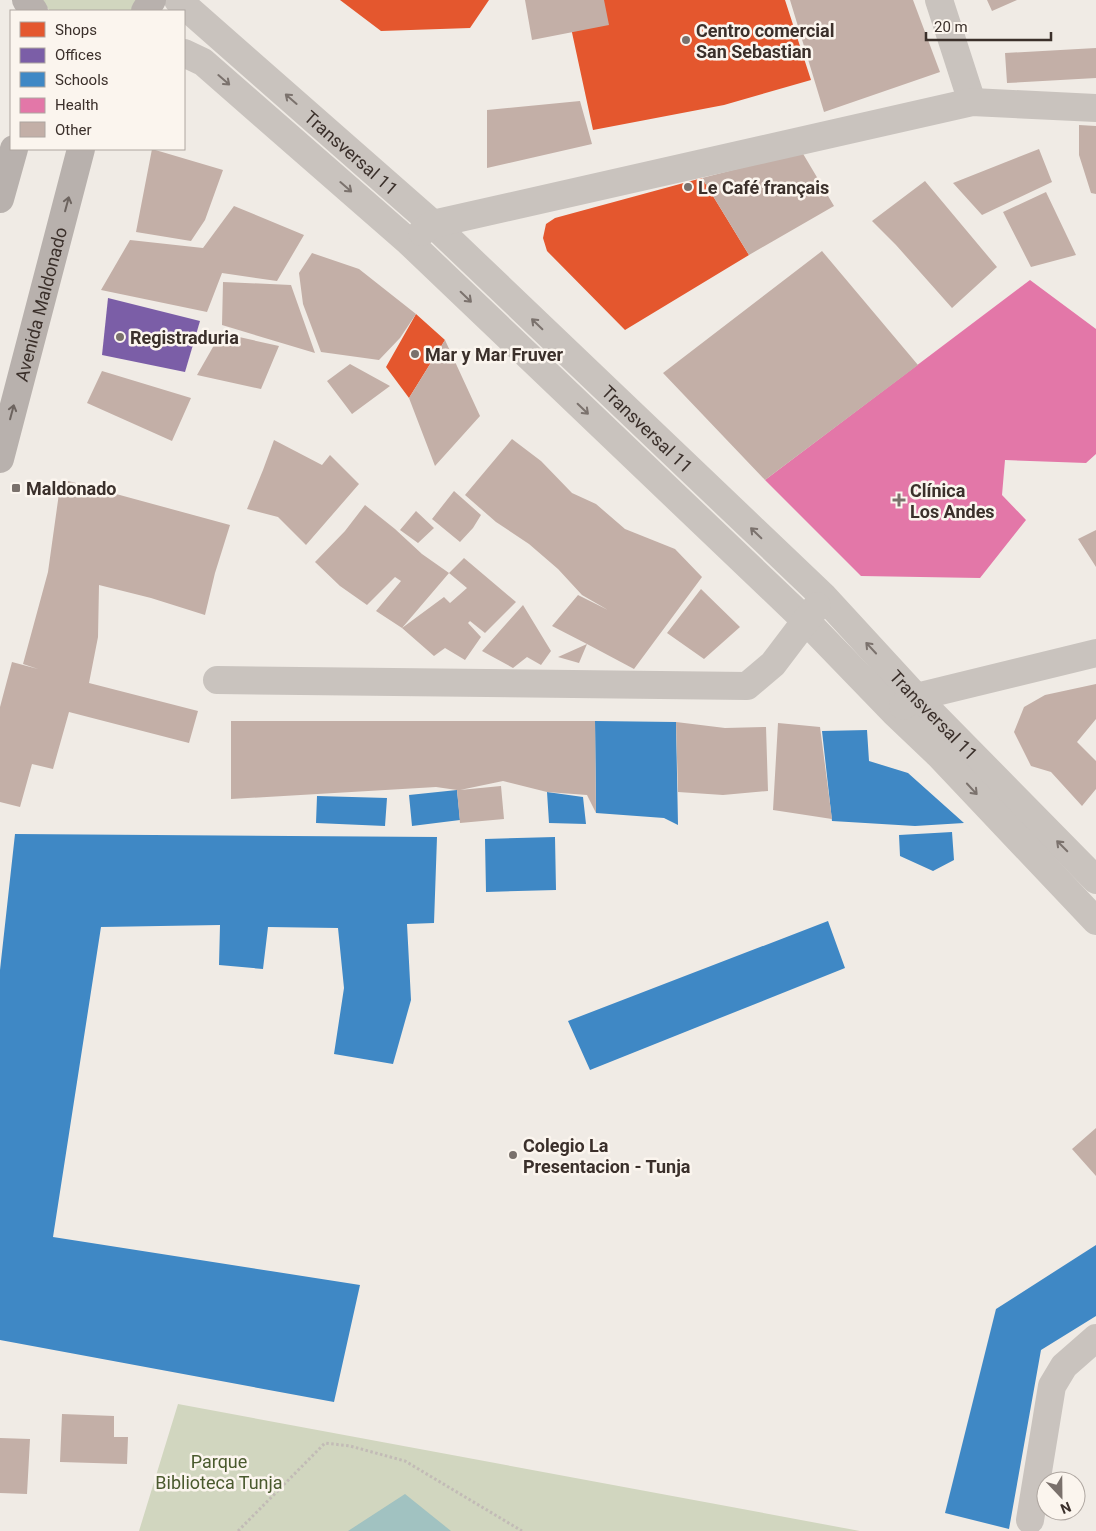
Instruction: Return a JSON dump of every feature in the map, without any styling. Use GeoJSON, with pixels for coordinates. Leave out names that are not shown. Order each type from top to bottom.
{"type":"FeatureCollection","features":[{"type":"Feature","properties":{"kind":"main road"},"geometry":{"type":"LineString","coordinates":[[0,199],[14,150]]}},
{"type":"Feature","properties":{"kind":"main road","name":"Avenida Maldonado"},"geometry":{"type":"LineString","coordinates":[[0,459],[82,150]]}},
{"type":"Feature","properties":{"kind":"street","name":"Transversal 11"},"geometry":{"type":"LineString","coordinates":[[178,0],[433,224],[824,597],[905,704],[938,754],[1096,920]]}},
{"type":"Feature","properties":{"kind":"street"},"geometry":{"type":"LineString","coordinates":[[939,0],[972,102]]}},
{"type":"Feature","properties":{"kind":"street","name":"Transversal 11"},"geometry":{"type":"LineString","coordinates":[[185,53],[203,62],[409,242],[806,621],[905,704],[1096,880]]}},
{"type":"Feature","properties":{"kind":"street"},"geometry":{"type":"LineString","coordinates":[[409,242],[433,224],[972,102],[1096,108]]}},
{"type":"Feature","properties":{"kind":"street"},"geometry":{"type":"LineString","coordinates":[[217,680],[747,686],[773,664],[824,597]]}},
{"type":"Feature","properties":{"kind":"street"},"geometry":{"type":"LineString","coordinates":[[905,704],[1096,652]]}},
{"type":"Feature","properties":{"kind":"street"},"geometry":{"type":"LineString","coordinates":[[1030,1520],[1052,1386],[1064,1366],[1096,1338]]}},
{"type":"Feature","properties":{"kind":"path"},"geometry":{"type":"LineString","coordinates":[[238,1531],[325,1443],[350,1446],[405,1460],[522,1531]]}},
{"type":"Feature","properties":{"kind":"green space"},"geometry":{"type":"Polygon","coordinates":[[[41,0],[141,0],[132,10],[49,10],[41,0]]]}},
{"type":"Feature","properties":{"kind":"green space","name":"Parque Biblioteca Tunja"},"geometry":{"type":"Polygon","coordinates":[[[178,1404],[860,1531],[139,1531],[178,1404]]]}},
{"type":"Feature","properties":{"kind":"water"},"geometry":{"type":"Polygon","coordinates":[[[405,1494],[451,1531],[348,1531],[405,1494]]]}},
{"type":"Feature","properties":{"kind":"building: Shops"},"geometry":{"type":"Polygon","coordinates":[[[340,0],[489,0],[470,28],[381,31],[340,0]]]}},
{"type":"Feature","properties":{"kind":"building: Shops","name":"Centro comercial San Sebastian"},"geometry":{"type":"Polygon","coordinates":[[[565,0],[785,0],[811,80],[724,105],[593,130],[565,0]]]}},
{"type":"Feature","properties":{"kind":"building: Shops"},"geometry":{"type":"Polygon","coordinates":[[[702,178],[749,255],[625,330],[547,251],[543,238],[546,224],[555,218],[702,178]]]}},
{"type":"Feature","properties":{"kind":"building: Shops","name":"Mar y Mar Fruver"},"geometry":{"type":"Polygon","coordinates":[[[416,314],[445,340],[409,398],[386,367],[416,314]]]}},
{"type":"Feature","properties":{"kind":"building: Offices"},"geometry":{"type":"Polygon","coordinates":[[[108,298],[200,321],[185,372],[102,355],[108,298]]]}},
{"type":"Feature","properties":{"kind":"building: Schools"},"geometry":{"type":"Polygon","coordinates":[[[595,721],[676,722],[678,825],[664,818],[596,813],[595,721]]]}},
{"type":"Feature","properties":{"kind":"building: Schools"},"geometry":{"type":"Polygon","coordinates":[[[867,730],[869,761],[908,773],[964,823],[915,826],[832,821],[822,731],[867,730]]]}},
{"type":"Feature","properties":{"kind":"building: Schools"},"geometry":{"type":"Polygon","coordinates":[[[457,790],[460,820],[412,826],[409,795],[457,790]]]}},
{"type":"Feature","properties":{"kind":"building: Schools"},"geometry":{"type":"Polygon","coordinates":[[[547,792],[583,797],[586,824],[549,823],[547,792]]]}},
{"type":"Feature","properties":{"kind":"building: Schools"},"geometry":{"type":"Polygon","coordinates":[[[317,796],[387,798],[385,826],[316,823],[317,796]]]}},
{"type":"Feature","properties":{"kind":"building: Schools"},"geometry":{"type":"Polygon","coordinates":[[[952,832],[954,860],[933,871],[900,856],[899,835],[952,832]]]}},
{"type":"Feature","properties":{"kind":"building: Schools"},"geometry":{"type":"Polygon","coordinates":[[[15,834],[437,837],[434,923],[407,924],[411,1000],[393,1064],[334,1054],[344,988],[338,928],[268,927],[263,969],[219,965],[220,925],[101,927],[53,1237],[360,1285],[334,1402],[0,1340],[0,970],[15,834]]]}},
{"type":"Feature","properties":{"kind":"building: Schools"},"geometry":{"type":"Polygon","coordinates":[[[555,837],[556,890],[486,892],[485,839],[555,837]]]}},
{"type":"Feature","properties":{"kind":"building: Schools"},"geometry":{"type":"Polygon","coordinates":[[[828,921],[845,968],[590,1070],[568,1021],[828,921]]]}},
{"type":"Feature","properties":{"kind":"building: Schools"},"geometry":{"type":"Polygon","coordinates":[[[1096,1245],[1096,1316],[1041,1350],[1009,1529],[945,1513],[996,1309],[1096,1245]]]}},
{"type":"Feature","properties":{"kind":"building: Health"},"geometry":{"type":"Polygon","coordinates":[[[1030,280],[1096,329],[1096,454],[1086,463],[1005,460],[1002,495],[1026,520],[980,578],[861,576],[765,480],[1030,280]]]}},
{"type":"Feature","properties":{"kind":"building: Other"},"geometry":{"type":"Polygon","coordinates":[[[525,0],[604,0],[609,25],[532,40],[525,0]]]}},
{"type":"Feature","properties":{"kind":"building: Other"},"geometry":{"type":"Polygon","coordinates":[[[790,0],[913,0],[940,72],[824,112],[790,0]]]}},
{"type":"Feature","properties":{"kind":"building: Other"},"geometry":{"type":"Polygon","coordinates":[[[987,0],[1017,0],[992,11],[987,0]]]}},
{"type":"Feature","properties":{"kind":"building: Other"},"geometry":{"type":"Polygon","coordinates":[[[1096,48],[1096,78],[1007,83],[1005,53],[1096,48]]]}},
{"type":"Feature","properties":{"kind":"building: Other"},"geometry":{"type":"Polygon","coordinates":[[[580,101],[592,144],[487,168],[487,110],[580,101]]]}},
{"type":"Feature","properties":{"kind":"building: Other"},"geometry":{"type":"Polygon","coordinates":[[[1079,125],[1096,126],[1096,194],[1091,193],[1079,155],[1079,125]]]}},
{"type":"Feature","properties":{"kind":"building: Other"},"geometry":{"type":"Polygon","coordinates":[[[1039,149],[1052,182],[982,215],[953,183],[1039,149]]]}},
{"type":"Feature","properties":{"kind":"building: Other"},"geometry":{"type":"Polygon","coordinates":[[[152,150],[223,170],[205,220],[191,241],[136,232],[152,150]]]}},
{"type":"Feature","properties":{"kind":"building: Other"},"geometry":{"type":"Polygon","coordinates":[[[802,152],[834,206],[749,255],[702,178],[802,152]]]}},
{"type":"Feature","properties":{"kind":"building: Other"},"geometry":{"type":"Polygon","coordinates":[[[925,181],[997,267],[952,308],[872,221],[925,181]]]}},
{"type":"Feature","properties":{"kind":"building: Other"},"geometry":{"type":"Polygon","coordinates":[[[1046,192],[1076,255],[1031,267],[1003,212],[1046,192]]]}},
{"type":"Feature","properties":{"kind":"building: Other"},"geometry":{"type":"Polygon","coordinates":[[[234,206],[304,235],[277,281],[222,273],[207,312],[101,290],[130,240],[203,248],[234,206]]]}},
{"type":"Feature","properties":{"kind":"building: Other"},"geometry":{"type":"Polygon","coordinates":[[[822,251],[918,365],[765,480],[663,373],[822,251]]]}},
{"type":"Feature","properties":{"kind":"building: Other"},"geometry":{"type":"Polygon","coordinates":[[[312,253],[359,269],[416,314],[400,338],[379,360],[321,352],[303,304],[299,273],[312,253]]]}},
{"type":"Feature","properties":{"kind":"building: Other"},"geometry":{"type":"Polygon","coordinates":[[[223,282],[291,285],[315,353],[222,325],[223,282]]]}},
{"type":"Feature","properties":{"kind":"building: Other"},"geometry":{"type":"Polygon","coordinates":[[[221,333],[279,346],[261,389],[197,375],[221,333]]]}},
{"type":"Feature","properties":{"kind":"building: Other"},"geometry":{"type":"Polygon","coordinates":[[[445,340],[480,416],[435,466],[409,398],[445,340]]]}},
{"type":"Feature","properties":{"kind":"building: Other"},"geometry":{"type":"Polygon","coordinates":[[[350,364],[390,386],[352,414],[327,381],[350,364]]]}},
{"type":"Feature","properties":{"kind":"building: Other"},"geometry":{"type":"Polygon","coordinates":[[[102,371],[191,398],[172,441],[87,403],[102,371]]]}},
{"type":"Feature","properties":{"kind":"building: Other"},"geometry":{"type":"Polygon","coordinates":[[[512,439],[541,461],[572,493],[596,504],[625,529],[675,549],[702,577],[634,669],[552,626],[578,595],[608,610],[582,595],[558,569],[529,544],[496,522],[465,495],[512,439]]]}},
{"type":"Feature","properties":{"kind":"building: Other"},"geometry":{"type":"Polygon","coordinates":[[[274,440],[322,465],[330,455],[359,484],[306,545],[278,517],[247,509],[274,440]]]}},
{"type":"Feature","properties":{"kind":"building: Other"},"geometry":{"type":"Polygon","coordinates":[[[61,479],[230,525],[215,573],[205,615],[151,598],[99,585],[98,637],[89,683],[198,711],[189,743],[69,712],[53,769],[32,764],[20,807],[0,802],[0,707],[12,662],[38,669],[23,664],[48,572],[61,479]]]}},
{"type":"Feature","properties":{"kind":"building: Other"},"geometry":{"type":"Polygon","coordinates":[[[454,491],[481,515],[473,528],[460,542],[432,519],[454,491]]]}},
{"type":"Feature","properties":{"kind":"building: Other"},"geometry":{"type":"Polygon","coordinates":[[[365,505],[422,554],[449,573],[402,628],[376,611],[401,581],[395,577],[367,605],[340,586],[315,562],[345,531],[365,505]]]}},
{"type":"Feature","properties":{"kind":"building: Other"},"geometry":{"type":"Polygon","coordinates":[[[416,511],[434,528],[418,543],[400,530],[416,511]]]}},
{"type":"Feature","properties":{"kind":"building: Other"},"geometry":{"type":"Polygon","coordinates":[[[1096,530],[1096,567],[1078,539],[1096,530]]]}},
{"type":"Feature","properties":{"kind":"building: Other"},"geometry":{"type":"Polygon","coordinates":[[[464,558],[516,602],[485,633],[470,621],[468,623],[481,637],[465,660],[445,648],[434,656],[402,628],[444,597],[450,603],[467,588],[449,573],[464,558]]]}},
{"type":"Feature","properties":{"kind":"building: Other"},"geometry":{"type":"Polygon","coordinates":[[[701,589],[740,627],[704,659],[667,633],[701,589]]]}},
{"type":"Feature","properties":{"kind":"building: Other"},"geometry":{"type":"Polygon","coordinates":[[[523,605],[551,651],[541,665],[527,657],[513,668],[482,651],[523,605]]]}},
{"type":"Feature","properties":{"kind":"building: Other"},"geometry":{"type":"Polygon","coordinates":[[[587,644],[579,663],[558,657],[587,644]]]}},
{"type":"Feature","properties":{"kind":"building: Other"},"geometry":{"type":"Polygon","coordinates":[[[1096,684],[1096,719],[1077,742],[1096,761],[1096,789],[1082,806],[1051,772],[1031,766],[1014,732],[1024,707],[1045,695],[1096,684]]]}},
{"type":"Feature","properties":{"kind":"building: Other"},"geometry":{"type":"Polygon","coordinates":[[[231,721],[595,721],[596,813],[587,795],[547,792],[503,781],[460,790],[501,786],[504,819],[460,823],[457,790],[436,787],[231,799],[231,721]]]}},
{"type":"Feature","properties":{"kind":"building: Other"},"geometry":{"type":"Polygon","coordinates":[[[676,722],[725,728],[766,727],[768,791],[723,795],[678,792],[676,722]]]}},
{"type":"Feature","properties":{"kind":"building: Other"},"geometry":{"type":"Polygon","coordinates":[[[778,723],[820,727],[832,819],[773,810],[778,723]]]}},
{"type":"Feature","properties":{"kind":"building: Other"},"geometry":{"type":"Polygon","coordinates":[[[1096,1128],[1096,1176],[1072,1149],[1096,1128]]]}},
{"type":"Feature","properties":{"kind":"building: Other"},"geometry":{"type":"Polygon","coordinates":[[[62,1414],[114,1416],[114,1437],[128,1437],[127,1464],[60,1462],[62,1414]]]}},
{"type":"Feature","properties":{"kind":"building: Other"},"geometry":{"type":"Polygon","coordinates":[[[0,1438],[30,1439],[27,1494],[0,1493],[0,1438]]]}},
{"type":"Feature","properties":{"kind":"place","name":"Centro comercial San Sebastian"},"geometry":{"type":"Point","coordinates":[686,40]}},
{"type":"Feature","properties":{"kind":"place","name":"Le Café français"},"geometry":{"type":"Point","coordinates":[688,187]}},
{"type":"Feature","properties":{"kind":"place","name":"Registraduria"},"geometry":{"type":"Point","coordinates":[120,337]}},
{"type":"Feature","properties":{"kind":"place","name":"Mar y Mar Fruver"},"geometry":{"type":"Point","coordinates":[415,354]}},
{"type":"Feature","properties":{"kind":"place","name":"Maldonado"},"geometry":{"type":"Point","coordinates":[16,488]}},
{"type":"Feature","properties":{"kind":"place","name":"Clínica Los Andes"},"geometry":{"type":"Point","coordinates":[899,500]}},
{"type":"Feature","properties":{"kind":"place","name":"Colegio La Presentacion - Tunja"},"geometry":{"type":"Point","coordinates":[513,1155]}}]}
